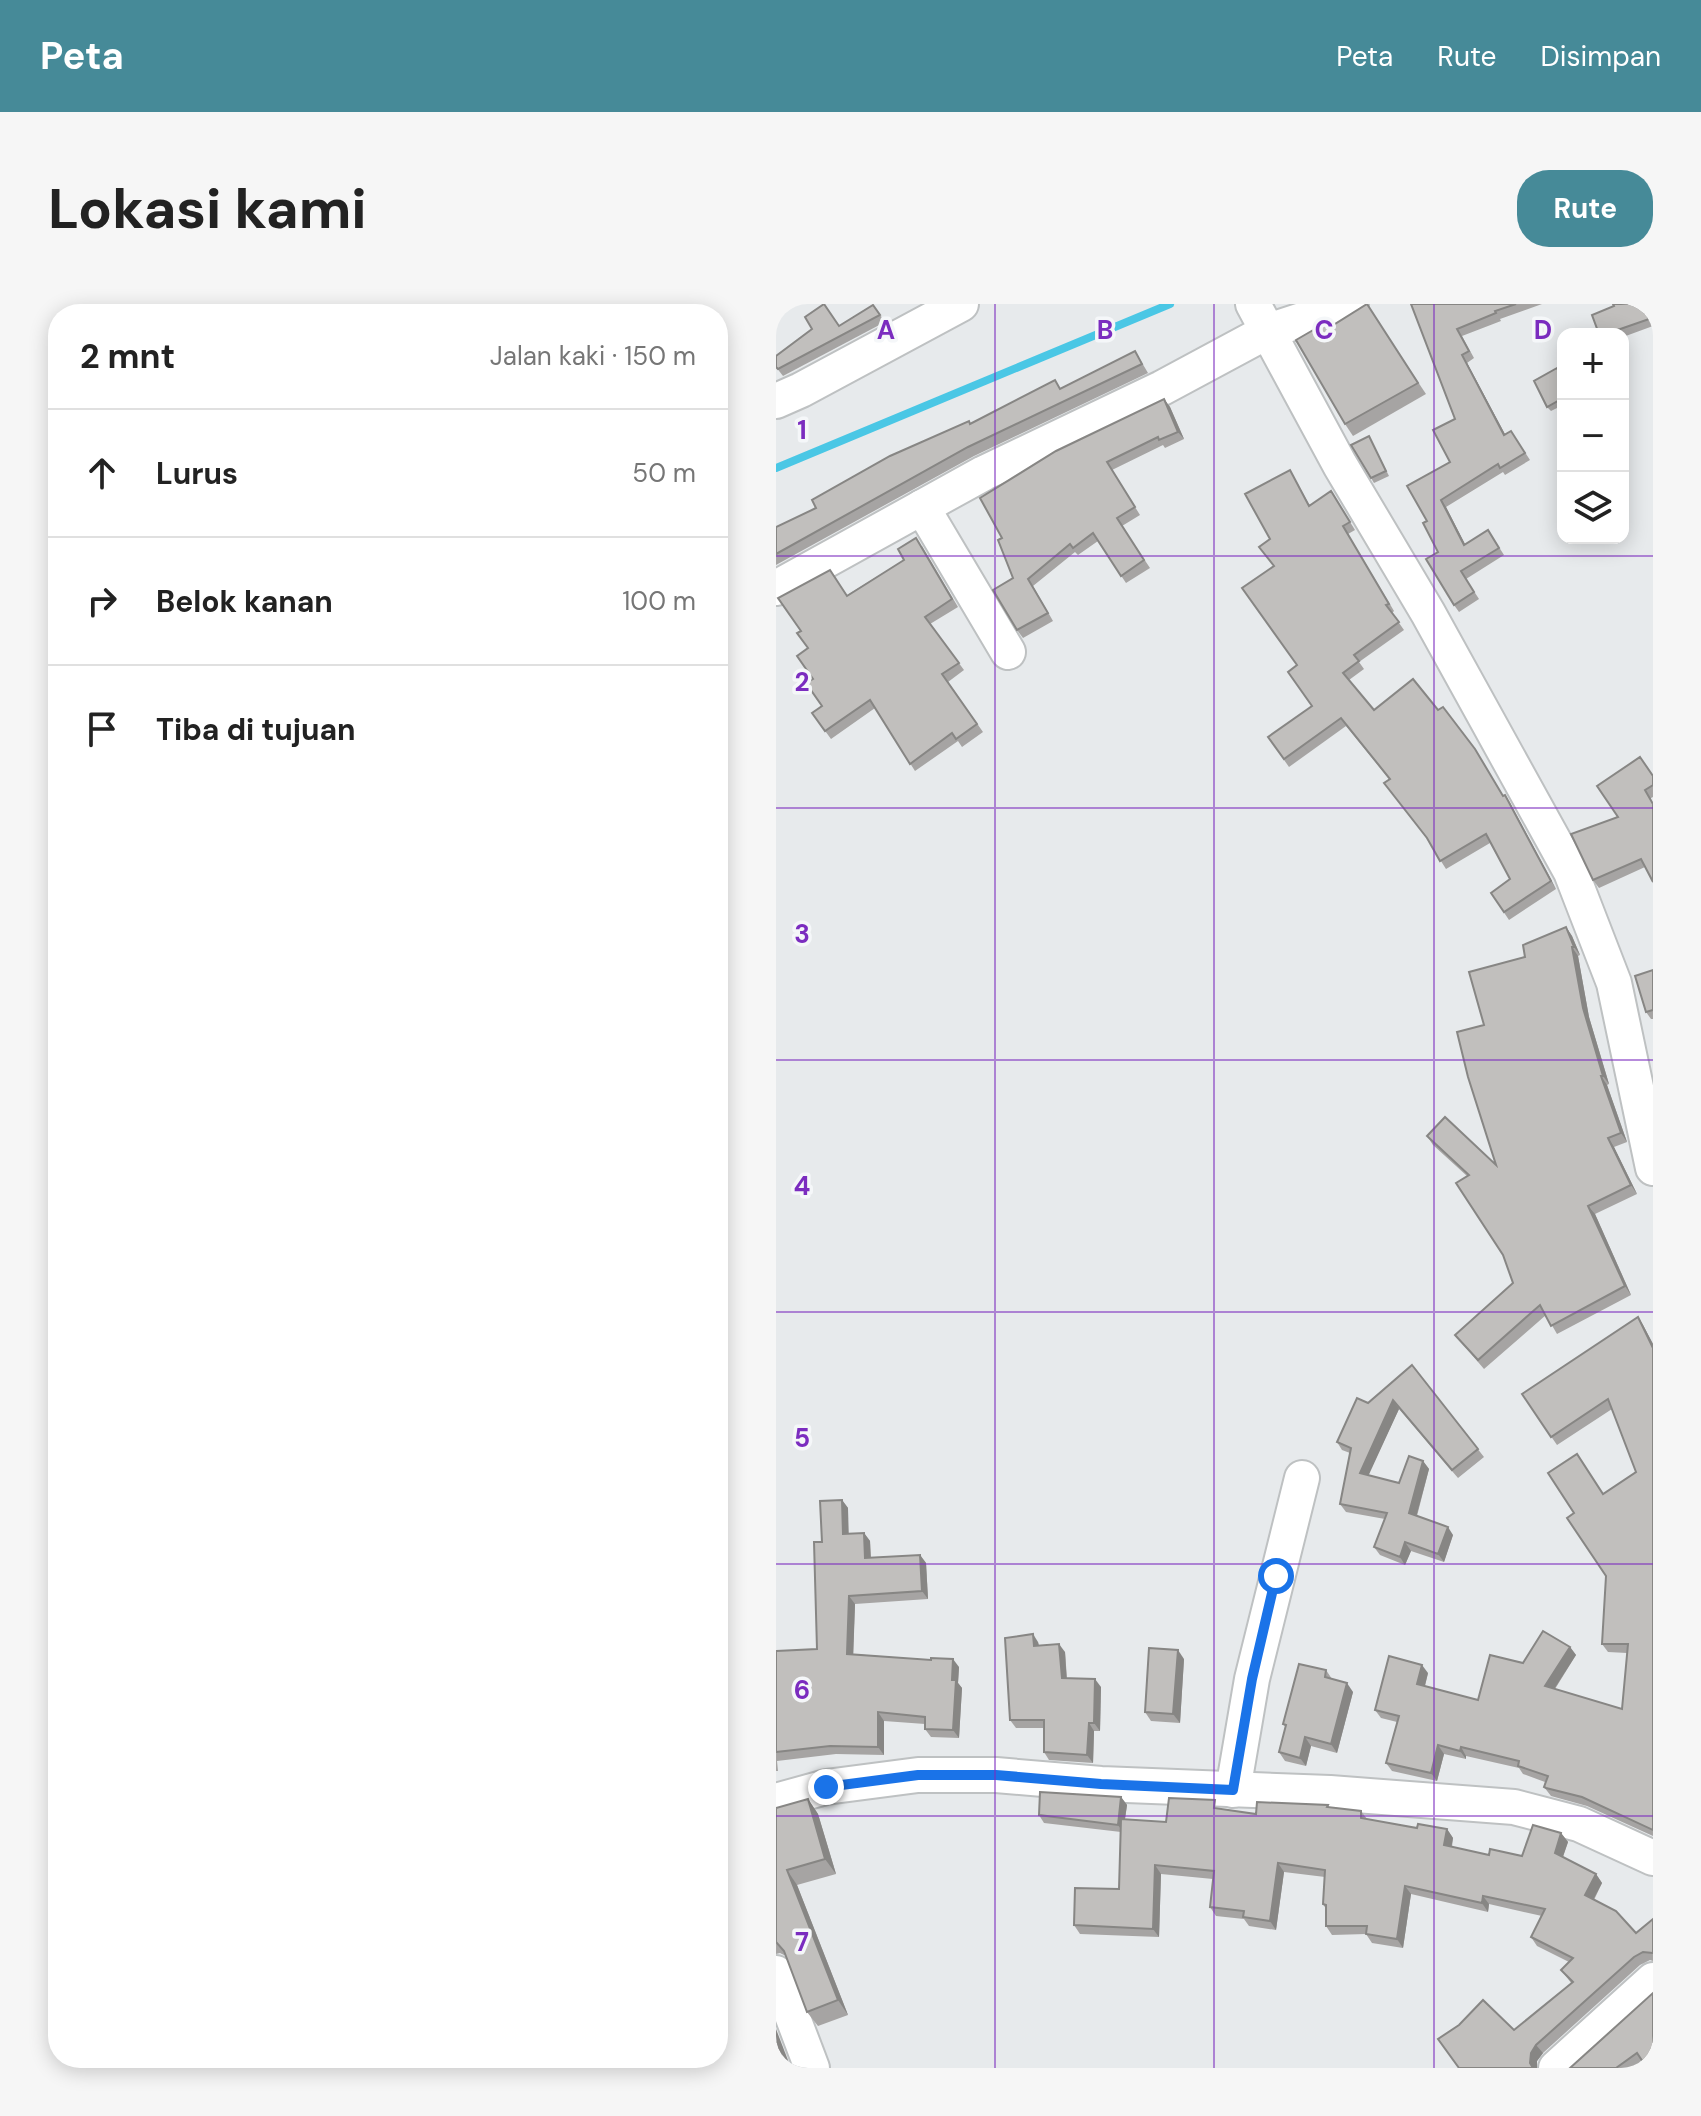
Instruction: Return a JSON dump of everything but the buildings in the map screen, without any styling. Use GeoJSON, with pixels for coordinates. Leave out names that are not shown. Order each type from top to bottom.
{"type":"FeatureCollection","features":[{"type":"Feature","properties":{"kind":"street"},"geometry":{"type":"LineString","coordinates":[[776,401],[961,304]]}},
{"type":"Feature","properties":{"kind":"street"},"geometry":{"type":"LineString","coordinates":[[776,588],[984,473],[1162,388],[1259,314],[1351,304]]}},
{"type":"Feature","properties":{"kind":"street"},"geometry":{"type":"LineString","coordinates":[[1259,314],[1340,465],[1428,613],[1571,872],[1614,983],[1653,1168]]}},
{"type":"Feature","properties":{"kind":"street"},"geometry":{"type":"LineString","coordinates":[[922,507],[1008,652]]}},
{"type":"Feature","properties":{"kind":"street"},"geometry":{"type":"LineString","coordinates":[[1233,1790],[1252,1679],[1302,1478]]}},
{"type":"Feature","properties":{"kind":"street"},"geometry":{"type":"LineString","coordinates":[[776,1801],[826,1787],[918,1775],[996,1775],[1101,1784],[1330,1793],[1514,1807],[1579,1824],[1653,1858]]}},
{"type":"Feature","properties":{"kind":"street"},"geometry":{"type":"LineString","coordinates":[[776,1973],[812,2068]]}},
{"type":"Feature","properties":{"kind":"street"},"geometry":{"type":"LineString","coordinates":[[1556,2068],[1653,1980]]}},
{"type":"Feature","properties":{"kind":"waterway"},"geometry":{"type":"LineString","coordinates":[[776,468],[1170,304]]}},
{"type":"Feature","properties":{"kind":"route"},"geometry":{"type":"LineString","coordinates":[[826,1787],[918,1775],[996,1775],[1233,1790],[1252,1679],[1276,1576]]}}]}
